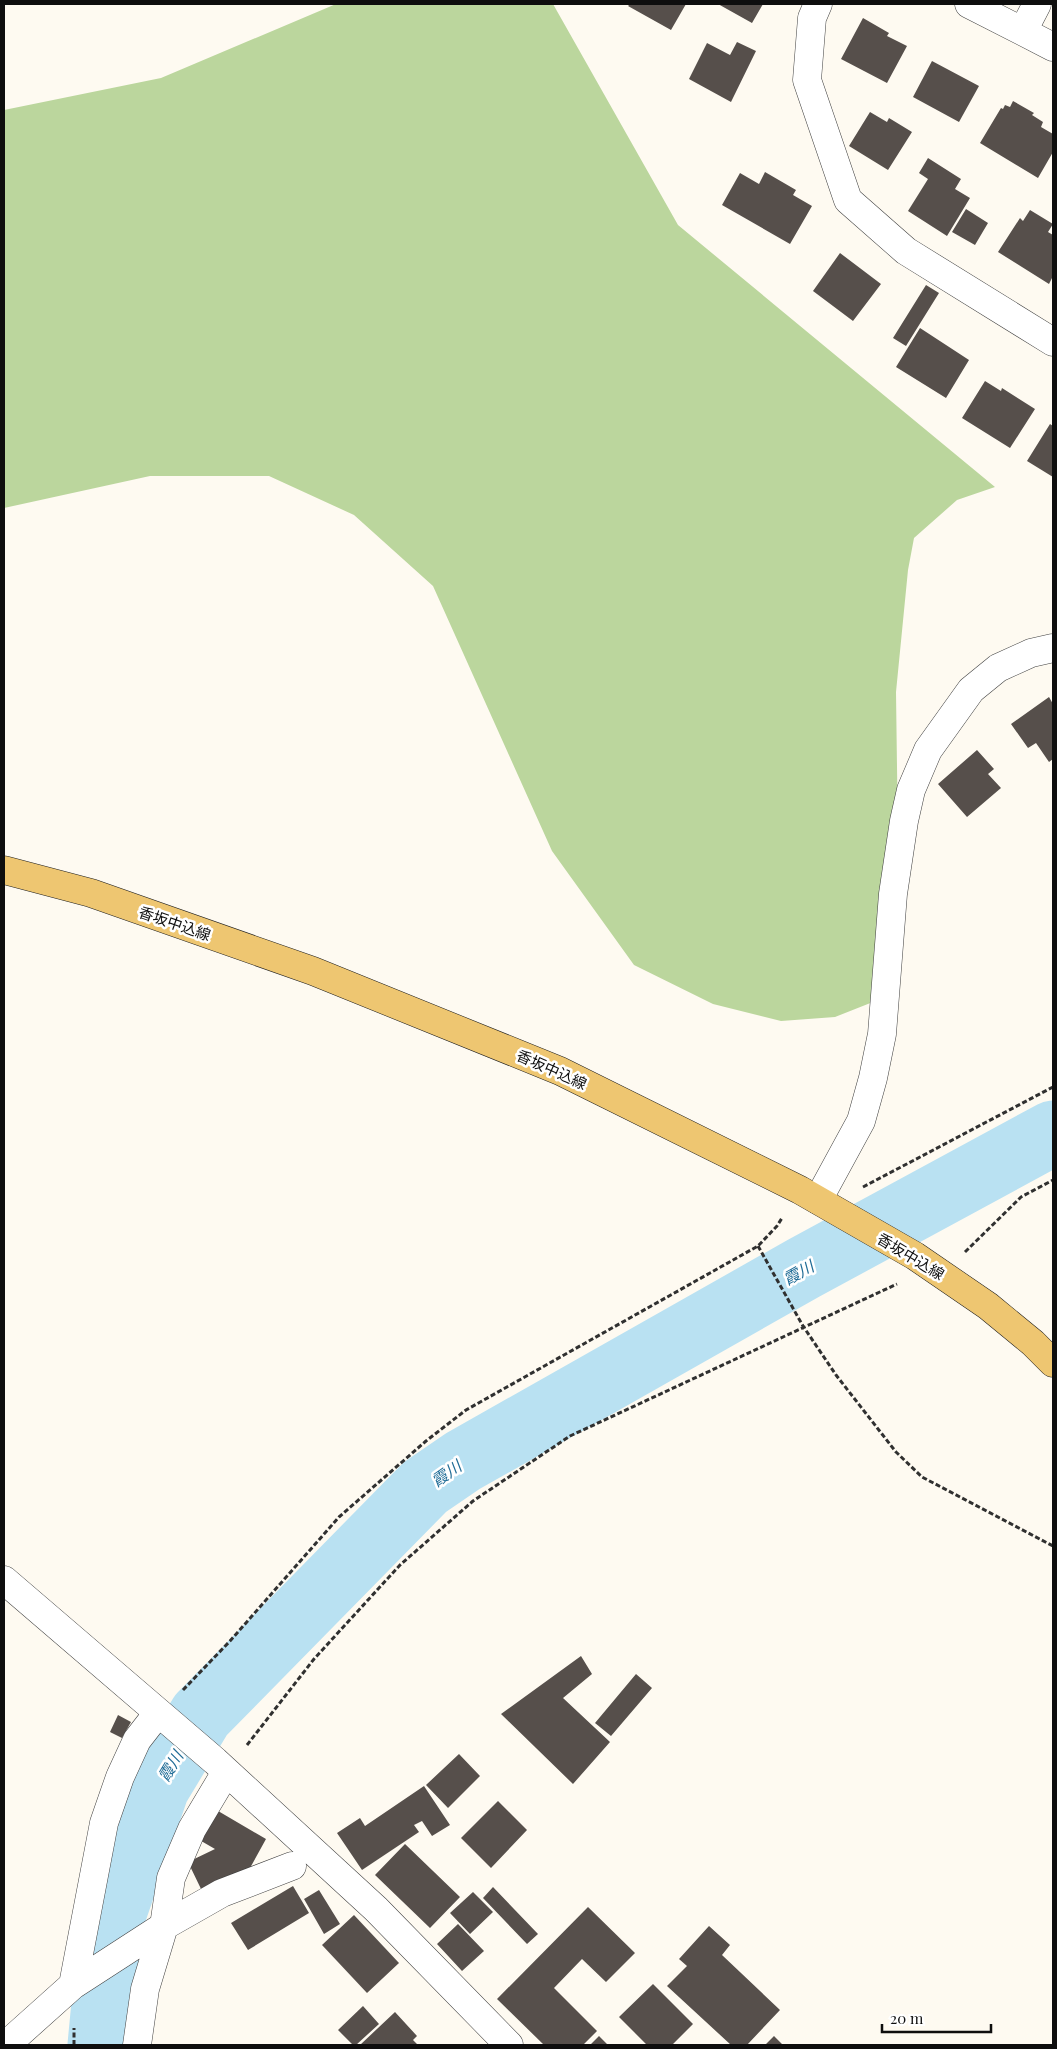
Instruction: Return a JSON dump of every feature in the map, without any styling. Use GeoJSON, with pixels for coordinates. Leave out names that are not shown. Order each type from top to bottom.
{"type":"FeatureCollection","features":[{"type":"Feature","properties":{"kind":"main road","name":"香坂中込線"},"geometry":{"type":"LineString","coordinates":[[4,870],[91,893],[313,971],[560,1071],[821,1202],[915,1256],[1003,1318],[1034,1343],[1053,1363]]}},
{"type":"Feature","properties":{"kind":"street"},"geometry":{"type":"LineString","coordinates":[[818,4],[812,18],[808,80],[848,200],[906,252],[1053,342]]}},
{"type":"Feature","properties":{"kind":"street"},"geometry":{"type":"LineString","coordinates":[[969,4],[1053,47]]}},
{"type":"Feature","properties":{"kind":"street"},"geometry":{"type":"LineString","coordinates":[[1023,31],[1038,4]]}},
{"type":"Feature","properties":{"kind":"street"},"geometry":{"type":"LineString","coordinates":[[821,1202],[861,1121],[873,1078],[882,1034],[893,894],[904,821],[911,790],[928,750],[971,690],[998,668],[1031,653],[1053,648]]}},
{"type":"Feature","properties":{"kind":"street"},"geometry":{"type":"LineString","coordinates":[[4,1580],[220,1767],[376,1909],[510,2045]]}},
{"type":"Feature","properties":{"kind":"street"},"geometry":{"type":"LineString","coordinates":[[80,1981],[104,1823],[120,1777],[137,1740],[163,1717]]}},
{"type":"Feature","properties":{"kind":"street"},"geometry":{"type":"LineString","coordinates":[[137,2045],[145,1989],[171,1878],[220,1767]]}},
{"type":"Feature","properties":{"kind":"street"},"geometry":{"type":"LineString","coordinates":[[6,2045],[80,1981],[159,1930],[222,1893],[292,1866]]}},
{"type":"Feature","properties":{"kind":"path"},"geometry":{"type":"LineString","coordinates":[[163,1717],[174,1699],[230,1641],[339,1517],[466,1410],[758,1246],[777,1226],[821,1202],[1053,1087]]}},
{"type":"Feature","properties":{"kind":"path"},"geometry":{"type":"LineString","coordinates":[[220,1767],[340,1630],[400,1565],[472,1501],[570,1436],[898,1283],[942,1274],[1022,1197],[1053,1180]]}},
{"type":"Feature","properties":{"kind":"path"},"geometry":{"type":"LineString","coordinates":[[758,1246],[803,1326],[836,1375],[896,1452],[922,1477],[1053,1546]]}},
{"type":"Feature","properties":{"kind":"green space"},"geometry":{"type":"Polygon","coordinates":[[[336,4],[553,4],[678,225],[995,487],[957,500],[914,538],[908,570],[896,692],[899,916],[902,960],[878,1000],[835,1017],[781,1021],[713,1004],[634,965],[552,851],[433,586],[354,515],[269,476],[150,476],[4,508],[4,110],[161,78],[336,4]]]}},
{"type":"Feature","properties":{"kind":"building"},"geometry":{"type":"Polygon","coordinates":[[[630,4],[686,4],[671,30],[628,6],[630,4]]]}},
{"type":"Feature","properties":{"kind":"building"},"geometry":{"type":"Polygon","coordinates":[[[718,4],[763,4],[752,23],[718,4]]]}},
{"type":"Feature","properties":{"kind":"building"},"geometry":{"type":"Polygon","coordinates":[[[863,18],[889,33],[887,36],[907,46],[887,83],[841,59],[863,18]]]}},
{"type":"Feature","properties":{"kind":"building"},"geometry":{"type":"Polygon","coordinates":[[[737,42],[756,51],[731,102],[689,79],[707,43],[730,55],[737,42]]]}},
{"type":"Feature","properties":{"kind":"building"},"geometry":{"type":"Polygon","coordinates":[[[932,61],[979,86],[959,122],[913,97],[932,61]]]}},
{"type":"Feature","properties":{"kind":"building"},"geometry":{"type":"Polygon","coordinates":[[[1013,101],[1034,113],[1032,115],[1043,122],[1041,127],[1053,134],[1053,152],[1038,178],[980,143],[1001,108],[1003,109],[1005,105],[1010,107],[1013,101]]]}},
{"type":"Feature","properties":{"kind":"building"},"geometry":{"type":"Polygon","coordinates":[[[870,112],[887,122],[889,118],[912,132],[888,170],[849,146],[870,112]]]}},
{"type":"Feature","properties":{"kind":"building"},"geometry":{"type":"Polygon","coordinates":[[[928,158],[961,179],[955,189],[970,198],[947,236],[908,211],[928,179],[919,173],[928,158]]]}},
{"type":"Feature","properties":{"kind":"building"},"geometry":{"type":"Polygon","coordinates":[[[765,172],[796,190],[793,195],[812,206],[790,244],[722,205],[740,173],[759,184],[765,172]]]}},
{"type":"Feature","properties":{"kind":"building"},"geometry":{"type":"Polygon","coordinates":[[[966,209],[988,223],[975,245],[952,232],[966,209]]]}},
{"type":"Feature","properties":{"kind":"building"},"geometry":{"type":"Polygon","coordinates":[[[1030,210],[1053,224],[1048,232],[1053,235],[1053,276],[1049,284],[998,252],[1020,218],[1023,221],[1030,210]]]}},
{"type":"Feature","properties":{"kind":"building"},"geometry":{"type":"Polygon","coordinates":[[[840,253],[881,284],[853,321],[813,291],[840,253]]]}},
{"type":"Feature","properties":{"kind":"building"},"geometry":{"type":"Polygon","coordinates":[[[926,285],[939,293],[906,346],[893,338],[926,285]]]}},
{"type":"Feature","properties":{"kind":"building"},"geometry":{"type":"Polygon","coordinates":[[[920,328],[969,360],[946,398],[896,367],[920,328]]]}},
{"type":"Feature","properties":{"kind":"building"},"geometry":{"type":"Polygon","coordinates":[[[985,381],[1001,391],[1002,388],[1035,409],[1010,448],[962,418],[985,381]]]}},
{"type":"Feature","properties":{"kind":"building"},"geometry":{"type":"Polygon","coordinates":[[[1050,424],[1053,426],[1053,477],[1027,461],[1050,424]]]}},
{"type":"Feature","properties":{"kind":"building"},"geometry":{"type":"Polygon","coordinates":[[[1049,697],[1053,704],[1053,759],[1049,762],[1036,743],[1028,748],[1011,724],[1049,697]]]}},
{"type":"Feature","properties":{"kind":"building"},"geometry":{"type":"Polygon","coordinates":[[[977,750],[994,769],[988,774],[1001,788],[967,817],[938,784],[977,750]]]}},
{"type":"Feature","properties":{"kind":"building"},"geometry":{"type":"Polygon","coordinates":[[[581,1656],[592,1674],[563,1698],[610,1742],[573,1784],[501,1714],[581,1656]]]}},
{"type":"Feature","properties":{"kind":"building"},"geometry":{"type":"Polygon","coordinates":[[[636,1674],[652,1688],[611,1736],[595,1723],[636,1674]]]}},
{"type":"Feature","properties":{"kind":"building"},"geometry":{"type":"Polygon","coordinates":[[[118,1715],[131,1722],[122,1738],[110,1732],[118,1715]]]}},
{"type":"Feature","properties":{"kind":"building"},"geometry":{"type":"Polygon","coordinates":[[[459,1754],[480,1776],[448,1808],[426,1785],[459,1754]]]}},
{"type":"Feature","properties":{"kind":"building"},"geometry":{"type":"Polygon","coordinates":[[[424,1786],[450,1825],[432,1836],[422,1821],[414,1825],[419,1832],[362,1870],[337,1833],[360,1818],[365,1826],[424,1786]]]}},
{"type":"Feature","properties":{"kind":"building"},"geometry":{"type":"Polygon","coordinates":[[[498,1801],[527,1830],[491,1868],[461,1838],[498,1801]]]}},
{"type":"Feature","properties":{"kind":"building"},"geometry":{"type":"Polygon","coordinates":[[[213,1808],[266,1839],[250,1868],[202,1891],[188,1862],[215,1849],[196,1838],[213,1808]]]}},
{"type":"Feature","properties":{"kind":"building"},"geometry":{"type":"Polygon","coordinates":[[[405,1844],[460,1897],[430,1928],[375,1875],[405,1844]]]}},
{"type":"Feature","properties":{"kind":"building"},"geometry":{"type":"Polygon","coordinates":[[[293,1886],[309,1913],[248,1950],[231,1923],[293,1886]]]}},
{"type":"Feature","properties":{"kind":"building"},"geometry":{"type":"Polygon","coordinates":[[[493,1887],[538,1934],[527,1944],[483,1898],[493,1887]]]}},
{"type":"Feature","properties":{"kind":"building"},"geometry":{"type":"Polygon","coordinates":[[[319,1890],[340,1924],[324,1934],[304,1899],[319,1890]]]}},
{"type":"Feature","properties":{"kind":"building"},"geometry":{"type":"Polygon","coordinates":[[[473,1892],[493,1912],[470,1934],[450,1913],[473,1892]]]}},
{"type":"Feature","properties":{"kind":"building"},"geometry":{"type":"Polygon","coordinates":[[[588,1907],[635,1953],[606,1982],[582,1959],[554,1988],[597,2031],[583,2045],[544,2045],[497,1999],[588,1907]]]}},
{"type":"Feature","properties":{"kind":"building"},"geometry":{"type":"Polygon","coordinates":[[[354,1915],[399,1963],[367,1993],[322,1945],[354,1915]]]}},
{"type":"Feature","properties":{"kind":"building"},"geometry":{"type":"Polygon","coordinates":[[[458,1924],[484,1951],[462,1971],[437,1944],[458,1924]]]}},
{"type":"Feature","properties":{"kind":"building"},"geometry":{"type":"Polygon","coordinates":[[[709,1926],[730,1945],[722,1955],[780,2010],[747,2045],[731,2045],[667,1986],[687,1966],[679,1959],[709,1926]]]}},
{"type":"Feature","properties":{"kind":"building"},"geometry":{"type":"Polygon","coordinates":[[[653,1984],[693,2024],[672,2045],[647,2045],[619,2017],[653,1984]]]}},
{"type":"Feature","properties":{"kind":"building"},"geometry":{"type":"Polygon","coordinates":[[[363,2006],[379,2024],[356,2045],[353,2045],[338,2030],[363,2006]]]}},
{"type":"Feature","properties":{"kind":"building"},"geometry":{"type":"Polygon","coordinates":[[[395,2012],[417,2036],[413,2040],[418,2045],[360,2045],[395,2012]]]}},
{"type":"Feature","properties":{"kind":"building"},"geometry":{"type":"Polygon","coordinates":[[[599,2036],[608,2045],[590,2045],[599,2036]]]}},
{"type":"Feature","properties":{"kind":"building"},"geometry":{"type":"Polygon","coordinates":[[[774,2036],[783,2045],[765,2045],[774,2036]]]}},
{"type":"Feature","properties":{"kind":"waterway","name":"霞川"},"geometry":{"type":"LineString","coordinates":[[100,2045],[112,1919],[157,1788],[201,1715],[425,1487],[463,1461],[804,1268],[1053,1133]]}}]}
